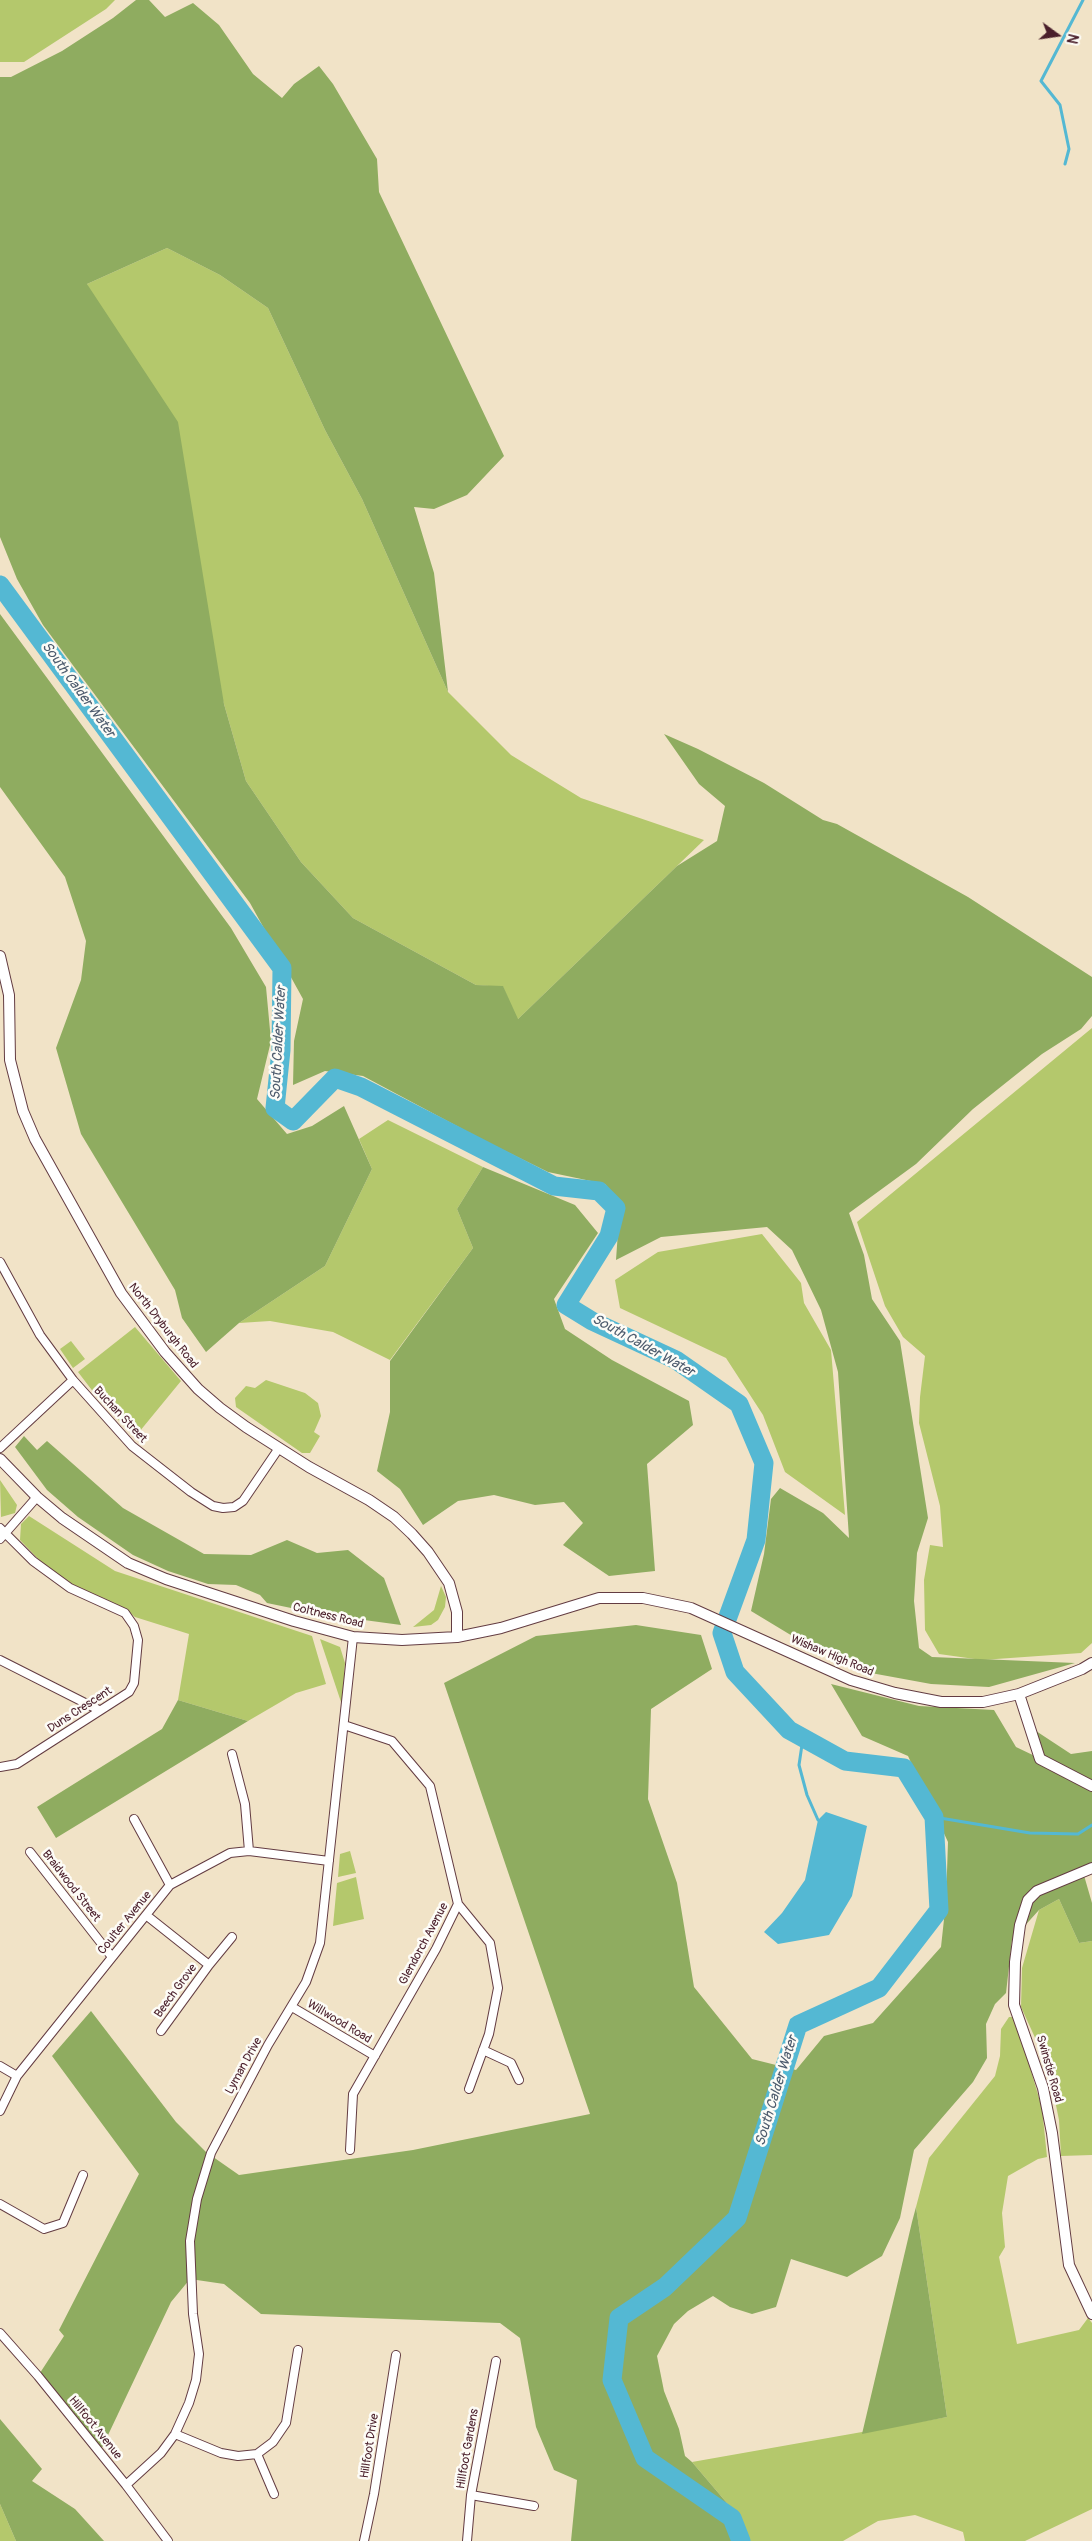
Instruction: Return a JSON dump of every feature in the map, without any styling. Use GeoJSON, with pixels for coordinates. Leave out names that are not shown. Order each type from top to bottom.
{"type":"FeatureCollection","features":[{"type":"Feature","properties":{"kind":"street","name":"North Dryburgh Road"},"geometry":{"type":"LineString","coordinates":[[1,960],[9,995],[10,1060],[23,1111],[35,1139],[121,1293],[164,1352],[198,1389],[246,1427],[369,1500],[394,1517],[412,1534],[428,1552],[449,1583],[457,1612],[456,1637]]}},
{"type":"Feature","properties":{"kind":"street","name":"Buchan Street"},"geometry":{"type":"LineString","coordinates":[[0,1262],[40,1335],[72,1380],[132,1446],[191,1492],[213,1506],[223,1508],[234,1507],[243,1501],[279,1448]]}},
{"type":"Feature","properties":{"kind":"street"},"geometry":{"type":"LineString","coordinates":[[0,1448],[72,1380]]}},
{"type":"Feature","properties":{"kind":"street","name":"Coltness Road"},"geometry":{"type":"LineString","coordinates":[[0,1459],[38,1498],[62,1518],[128,1563],[193,1588],[294,1621],[353,1637],[402,1640],[456,1637],[501,1628],[599,1598],[643,1598],[690,1608]]}},
{"type":"Feature","properties":{"kind":"street"},"geometry":{"type":"LineString","coordinates":[[2,1534],[38,1498]]}},
{"type":"Feature","properties":{"kind":"street","name":"Duns Crescent"},"geometry":{"type":"LineString","coordinates":[[0,1767],[17,1764],[129,1692],[134,1683],[138,1640],[134,1626],[124,1613],[70,1588],[33,1561],[2,1534]]}},
{"type":"Feature","properties":{"kind":"street","name":"Wishaw High Road"},"geometry":{"type":"LineString","coordinates":[[690,1608],[850,1680],[895,1693],[941,1702],[983,1702],[1018,1694],[1082,1669],[1092,1663]]}},
{"type":"Feature","properties":{"kind":"street","name":"Lyman Drive"},"geometry":{"type":"LineString","coordinates":[[126,2485],[161,2453],[175,2434],[196,2380],[199,2354],[193,2314],[190,2242],[197,2199],[211,2153],[268,2045],[306,1982],[320,1943],[353,1637]]}},
{"type":"Feature","properties":{"kind":"street"},"geometry":{"type":"LineString","coordinates":[[0,1660],[99,1710]]}},
{"type":"Feature","properties":{"kind":"street"},"geometry":{"type":"LineString","coordinates":[[1018,1694],[1040,1759],[1092,1786]]}},
{"type":"Feature","properties":{"kind":"street","name":"Glendorch Avenue"},"geometry":{"type":"LineString","coordinates":[[344,1725],[392,1741],[430,1786],[458,1904],[436,1949],[353,2094],[350,2150]]}},
{"type":"Feature","properties":{"kind":"street"},"geometry":{"type":"LineString","coordinates":[[232,1754],[245,1804],[249,1851]]}},
{"type":"Feature","properties":{"kind":"street"},"geometry":{"type":"LineString","coordinates":[[134,1818],[170,1885]]}},
{"type":"Feature","properties":{"kind":"street","name":"Coulter Avenue"},"geometry":{"type":"LineString","coordinates":[[0,2110],[16,2076],[170,1885],[223,1856],[249,1851],[329,1861]]}},
{"type":"Feature","properties":{"kind":"street","name":"Braidwood Street"},"geometry":{"type":"LineString","coordinates":[[30,1852],[112,1958]]}},
{"type":"Feature","properties":{"kind":"street","name":"Swinstie Road"},"geometry":{"type":"LineString","coordinates":[[1092,1868],[1037,1891],[1028,1900],[1020,1925],[1015,1962],[1014,2005],[1043,2088],[1052,2133],[1069,2264],[1092,2314]]}},
{"type":"Feature","properties":{"kind":"street"},"geometry":{"type":"LineString","coordinates":[[458,1904],[490,1944],[498,1988],[483,2050],[469,2089]]}},
{"type":"Feature","properties":{"kind":"street","name":"Beech Grove"},"geometry":{"type":"LineString","coordinates":[[146,1915],[210,1965]]}},
{"type":"Feature","properties":{"kind":"street","name":"Beech Grove"},"geometry":{"type":"LineString","coordinates":[[161,2031],[232,1937]]}},
{"type":"Feature","properties":{"kind":"street","name":"Willwood Road"},"geometry":{"type":"LineString","coordinates":[[292,2007],[375,2056]]}},
{"type":"Feature","properties":{"kind":"street"},"geometry":{"type":"LineString","coordinates":[[483,2050],[511,2063],[519,2080]]}},
{"type":"Feature","properties":{"kind":"street"},"geometry":{"type":"LineString","coordinates":[[0,2066],[16,2076]]}},
{"type":"Feature","properties":{"kind":"street"},"geometry":{"type":"LineString","coordinates":[[0,2204],[44,2229],[63,2223],[83,2175]]}},
{"type":"Feature","properties":{"kind":"street","name":"Hillfoot Avenue"},"geometry":{"type":"LineString","coordinates":[[0,2333],[21,2355],[126,2485],[168,2541]]}},
{"type":"Feature","properties":{"kind":"street"},"geometry":{"type":"LineString","coordinates":[[175,2434],[221,2453],[238,2456],[257,2454],[273,2442],[286,2423],[298,2350]]}},
{"type":"Feature","properties":{"kind":"street","name":"Hillfoot Drive"},"geometry":{"type":"LineString","coordinates":[[364,2541],[374,2494],[396,2355]]}},
{"type":"Feature","properties":{"kind":"street","name":"Hillfoot Gardens"},"geometry":{"type":"LineString","coordinates":[[467,2541],[471,2495],[496,2361]]}},
{"type":"Feature","properties":{"kind":"street"},"geometry":{"type":"LineString","coordinates":[[257,2454],[274,2494]]}},
{"type":"Feature","properties":{"kind":"street"},"geometry":{"type":"LineString","coordinates":[[471,2495],[534,2506]]}},
{"type":"Feature","properties":{"kind":"green space"},"geometry":{"type":"Polygon","coordinates":[[[0,0],[115,0],[106,9],[24,62],[0,62],[0,0]]]}},
{"type":"Feature","properties":{"kind":"green space"},"geometry":{"type":"Polygon","coordinates":[[[136,0],[149,0],[165,17],[193,3],[219,25],[253,74],[282,98],[294,84],[319,66],[333,84],[377,159],[379,192],[504,456],[467,495],[434,509],[414,507],[434,573],[448,692],[362,499],[325,430],[268,308],[220,275],[167,248],[87,284],[178,422],[224,704],[246,781],[301,862],[353,918],[476,985],[503,986],[518,1019],[677,866],[717,841],[725,806],[699,784],[664,734],[764,783],[823,820],[837,824],[968,897],[1092,977],[1092,1016],[1081,1029],[1042,1054],[973,1109],[916,1164],[849,1213],[864,1255],[872,1299],[900,1341],[928,1518],[917,1553],[914,1601],[919,1648],[932,1657],[1075,1663],[989,1687],[931,1684],[871,1673],[794,1637],[751,1611],[764,1554],[771,1499],[780,1488],[823,1513],[849,1538],[838,1372],[821,1310],[792,1250],[767,1227],[661,1237],[616,1260],[620,1203],[605,1184],[548,1172],[483,1140],[363,1076],[325,1071],[293,1085],[294,1041],[303,999],[250,903],[43,625],[17,579],[0,537],[0,77],[11,77],[62,51],[113,18],[136,0]]]}},
{"type":"Feature","properties":{"kind":"green space"},"geometry":{"type":"Polygon","coordinates":[[[167,248],[220,275],[268,308],[325,430],[362,499],[448,692],[511,755],[581,798],[704,840],[517,1020],[503,987],[476,985],[353,918],[301,862],[246,781],[224,704],[87,284],[167,248]]]}},
{"type":"Feature","properties":{"kind":"green space"},"geometry":{"type":"Polygon","coordinates":[[[0,614],[231,928],[266,987],[271,1041],[257,1099],[287,1134],[312,1126],[344,1106],[372,1169],[325,1266],[239,1323],[206,1352],[182,1318],[175,1290],[81,1134],[56,1048],[81,980],[86,941],[65,877],[0,787],[0,614]]]}},
{"type":"Feature","properties":{"kind":"green space"},"geometry":{"type":"Polygon","coordinates":[[[1092,1028],[1092,1643],[1081,1653],[982,1660],[939,1654],[925,1630],[924,1580],[930,1545],[943,1547],[940,1506],[919,1423],[925,1356],[903,1337],[885,1306],[857,1222],[1092,1028]]]}},
{"type":"Feature","properties":{"kind":"green space"},"geometry":{"type":"Polygon","coordinates":[[[388,1120],[483,1167],[457,1209],[473,1248],[390,1360],[333,1332],[270,1321],[239,1323],[325,1266],[372,1169],[359,1139],[388,1120]]]}},
{"type":"Feature","properties":{"kind":"green space"},"geometry":{"type":"Polygon","coordinates":[[[483,1167],[575,1205],[598,1233],[554,1299],[565,1329],[612,1360],[689,1401],[693,1425],[647,1464],[655,1571],[609,1576],[563,1545],[583,1523],[564,1502],[535,1505],[494,1495],[458,1501],[423,1525],[400,1489],[377,1471],[390,1412],[390,1361],[473,1248],[457,1209],[483,1167]]]}},
{"type":"Feature","properties":{"kind":"green space"},"geometry":{"type":"Polygon","coordinates":[[[762,1234],[801,1283],[804,1303],[831,1350],[845,1515],[785,1472],[763,1415],[726,1358],[620,1308],[615,1280],[658,1252],[762,1234]]]}},
{"type":"Feature","properties":{"kind":"green space"},"geometry":{"type":"Polygon","coordinates":[[[135,1327],[181,1381],[135,1437],[101,1402],[78,1372],[135,1327]]]}},
{"type":"Feature","properties":{"kind":"green space"},"geometry":{"type":"Polygon","coordinates":[[[71,1341],[85,1359],[73,1368],[60,1349],[71,1341]]]}},
{"type":"Feature","properties":{"kind":"green space"},"geometry":{"type":"Polygon","coordinates":[[[266,1380],[305,1393],[318,1403],[321,1416],[314,1432],[320,1436],[310,1453],[302,1453],[236,1407],[235,1398],[246,1386],[255,1388],[266,1380]]]}},
{"type":"Feature","properties":{"kind":"green space"},"geometry":{"type":"Polygon","coordinates":[[[24,1436],[37,1450],[47,1441],[123,1508],[204,1554],[251,1555],[287,1540],[317,1553],[348,1550],[384,1578],[401,1625],[320,1614],[267,1603],[260,1595],[236,1585],[208,1584],[168,1571],[133,1555],[78,1517],[47,1490],[15,1447],[24,1436]]]}},
{"type":"Feature","properties":{"kind":"green space"},"geometry":{"type":"Polygon","coordinates":[[[0,1480],[17,1505],[15,1513],[1,1517],[0,1480]]]}},
{"type":"Feature","properties":{"kind":"green space"},"geometry":{"type":"Polygon","coordinates":[[[29,1516],[115,1571],[312,1636],[326,1684],[296,1693],[248,1721],[178,1700],[189,1634],[135,1617],[128,1611],[70,1583],[43,1564],[20,1540],[21,1524],[29,1516]]]}},
{"type":"Feature","properties":{"kind":"green space"},"geometry":{"type":"Polygon","coordinates":[[[441,1586],[446,1597],[445,1607],[438,1620],[431,1625],[413,1627],[434,1610],[441,1586]]]}},
{"type":"Feature","properties":{"kind":"green space"},"geometry":{"type":"Polygon","coordinates":[[[636,1625],[701,1635],[712,1669],[651,1709],[648,1799],[677,1883],[694,1987],[752,2059],[796,2070],[824,2036],[873,2023],[941,1947],[946,1901],[948,1842],[908,1756],[862,1736],[831,1684],[919,1706],[994,1710],[1016,1747],[1039,1758],[1036,1731],[1071,1754],[1092,1751],[1092,1868],[1083,1872],[1092,1903],[1092,1941],[1079,1943],[1059,1899],[1039,1910],[1012,1940],[1006,1993],[995,2004],[986,2024],[987,2058],[973,2082],[914,2150],[900,2218],[882,2256],[847,2277],[791,2259],[776,2307],[752,2314],[730,2307],[713,2296],[688,2311],[674,2324],[657,2356],[664,2391],[679,2429],[685,2456],[738,2516],[749,2541],[571,2541],[577,2480],[554,2470],[536,2427],[520,2338],[500,2323],[261,2314],[224,2284],[190,2279],[171,2302],[100,2452],[38,2376],[64,2336],[59,2330],[139,2174],[52,2056],[91,2011],[176,2122],[206,2152],[239,2175],[413,2150],[590,2114],[444,1683],[536,1636],[636,1625]]]}},
{"type":"Feature","properties":{"kind":"green space"},"geometry":{"type":"Polygon","coordinates":[[[320,1639],[340,1647],[345,1663],[342,1705],[320,1639]]]}},
{"type":"Feature","properties":{"kind":"green space"},"geometry":{"type":"Polygon","coordinates":[[[178,1700],[248,1721],[56,1838],[37,1807],[162,1729],[178,1700]]]}},
{"type":"Feature","properties":{"kind":"green space"},"geometry":{"type":"Polygon","coordinates":[[[350,1851],[356,1873],[338,1877],[340,1854],[350,1851]]]}},
{"type":"Feature","properties":{"kind":"green space"},"geometry":{"type":"Polygon","coordinates":[[[356,1877],[364,1919],[333,1926],[337,1883],[356,1877]]]}},
{"type":"Feature","properties":{"kind":"green space"},"geometry":{"type":"Polygon","coordinates":[[[1059,1899],[1079,1943],[1092,1941],[1092,2155],[1061,2156],[1059,2120],[1048,2066],[1021,2007],[1022,1968],[1039,1910],[1059,1899]]]}},
{"type":"Feature","properties":{"kind":"green space"},"geometry":{"type":"Polygon","coordinates":[[[1009,2017],[1015,2017],[1042,2108],[1047,2157],[1038,2159],[1008,2176],[1002,2213],[1005,2247],[999,2257],[1017,2344],[1079,2330],[1088,2318],[1092,2323],[1092,2509],[1025,2541],[965,2541],[963,2532],[915,2515],[878,2521],[843,2541],[749,2541],[738,2516],[692,2462],[947,2417],[916,2207],[929,2158],[995,2076],[1000,2056],[1001,2029],[1009,2017]]]}},
{"type":"Feature","properties":{"kind":"green space"},"geometry":{"type":"Polygon","coordinates":[[[916,2207],[947,2417],[862,2434],[912,2222],[916,2207]]]}},
{"type":"Feature","properties":{"kind":"green space"},"geometry":{"type":"Polygon","coordinates":[[[0,2419],[42,2469],[32,2481],[75,2509],[104,2541],[16,2541],[0,2504],[0,2419]]]}},
{"type":"Feature","properties":{"kind":"green space"},"geometry":{"type":"Polygon","coordinates":[[[0,2504],[16,2541],[0,2541],[0,2504]]]}},
{"type":"Feature","properties":{"kind":"water"},"geometry":{"type":"Polygon","coordinates":[[[826,1812],[867,1826],[852,1896],[829,1935],[778,1944],[764,1932],[782,1913],[805,1880],[818,1820],[826,1812]]]}},
{"type":"Feature","properties":{"kind":"waterway"},"geometry":{"type":"LineString","coordinates":[[1065,164],[1069,149],[1060,105],[1041,81],[1083,0]]}},
{"type":"Feature","properties":{"kind":"waterway","name":"South Calder Water"},"geometry":{"type":"LineString","coordinates":[[0,585],[282,968],[281,1050],[275,1108],[293,1121],[335,1078],[361,1087],[554,1186],[599,1191],[616,1208],[609,1236],[566,1305],[592,1321],[676,1360],[739,1404],[764,1463],[756,1540],[722,1633],[735,1672],[789,1730],[845,1761],[904,1768],[934,1817],[939,1910],[879,1988],[798,2025],[737,2218],[665,2287],[619,2318],[612,2380],[645,2458],[732,2518],[741,2541]]}},
{"type":"Feature","properties":{"kind":"waterway"},"geometry":{"type":"LineString","coordinates":[[803,1738],[799,1765],[807,1795],[818,1820]]}},
{"type":"Feature","properties":{"kind":"waterway"},"geometry":{"type":"LineString","coordinates":[[934,1817],[1030,1833],[1078,1834],[1092,1825]]}}]}
